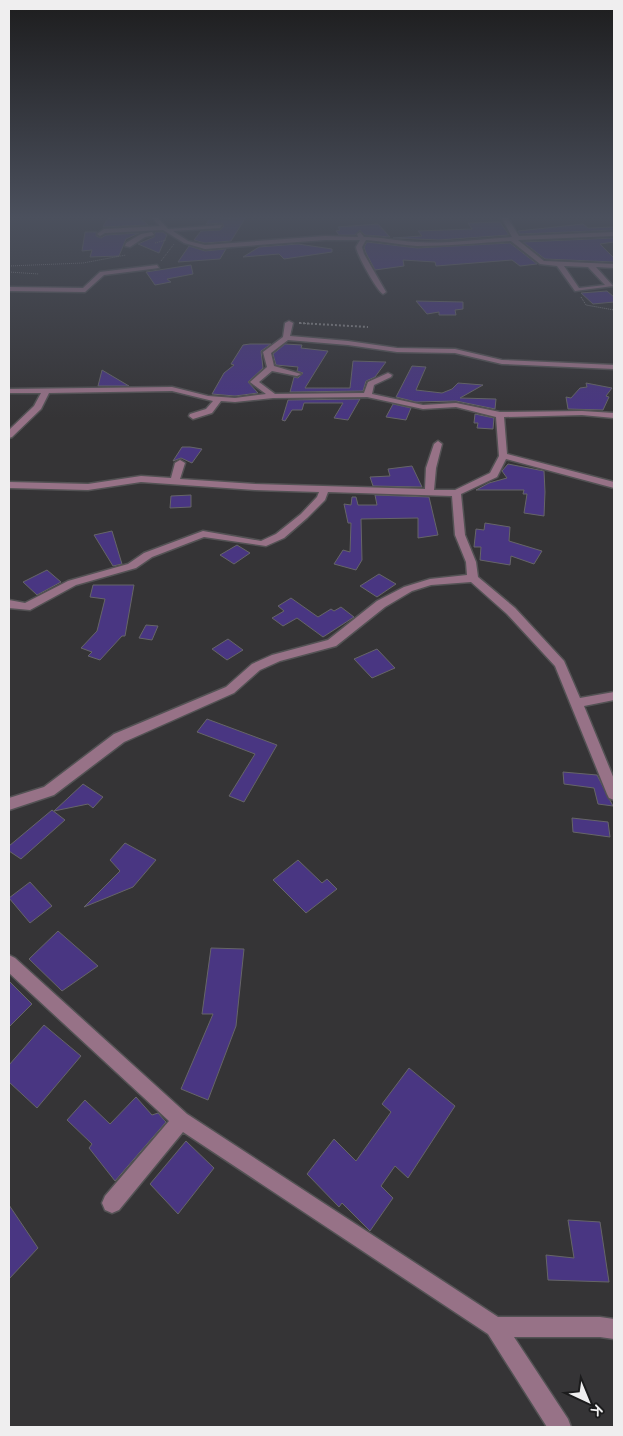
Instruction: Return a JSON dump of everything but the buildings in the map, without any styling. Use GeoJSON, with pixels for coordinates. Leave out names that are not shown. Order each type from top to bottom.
{"type":"FeatureCollection","features":[{"type":"Feature","properties":{"kind":"street"},"geometry":{"type":"LineString","coordinates":[[9,289],[56,292],[85,290],[91,284]]}},
{"type":"Feature","properties":{"kind":"street"},"geometry":{"type":"LineString","coordinates":[[377,284],[383,292]]}},
{"type":"Feature","properties":{"kind":"street"},"geometry":{"type":"LineString","coordinates":[[573,284],[577,290],[610,286],[608,284]]}},
{"type":"Feature","properties":{"kind":"street"},"geometry":{"type":"LineString","coordinates":[[286,338],[289,323]]}},
{"type":"Feature","properties":{"kind":"street"},"geometry":{"type":"LineString","coordinates":[[271,368],[267,352],[286,338],[348,343],[397,350],[455,351],[502,362],[614,367]]}},
{"type":"Feature","properties":{"kind":"street"},"geometry":{"type":"LineString","coordinates":[[271,368],[297,374]]}},
{"type":"Feature","properties":{"kind":"street"},"geometry":{"type":"LineString","coordinates":[[271,368],[254,382],[273,396]]}},
{"type":"Feature","properties":{"kind":"street"},"geometry":{"type":"LineString","coordinates":[[367,395],[371,384],[388,375]]}},
{"type":"Feature","properties":{"kind":"street"},"geometry":{"type":"LineString","coordinates":[[9,391],[172,389],[235,400],[273,396],[367,395],[423,407],[456,405],[500,415],[582,413],[614,415]]}},
{"type":"Feature","properties":{"kind":"street"},"geometry":{"type":"LineString","coordinates":[[9,434],[38,407],[46,391]]}},
{"type":"Feature","properties":{"kind":"street"},"geometry":{"type":"LineString","coordinates":[[194,416],[212,411],[217,404],[218,398]]}},
{"type":"Feature","properties":{"kind":"street"},"geometry":{"type":"LineString","coordinates":[[9,485],[88,487],[141,479],[456,493],[494,476],[503,456],[500,415]]}},
{"type":"Feature","properties":{"kind":"street"},"geometry":{"type":"LineString","coordinates":[[429,492],[431,468],[438,444]]}},
{"type":"Feature","properties":{"kind":"street"},"geometry":{"type":"LineString","coordinates":[[503,456],[614,485]]}},
{"type":"Feature","properties":{"kind":"street"},"geometry":{"type":"LineString","coordinates":[[175,482],[180,463]]}},
{"type":"Feature","properties":{"kind":"street"},"geometry":{"type":"LineString","coordinates":[[9,604],[26,607],[72,583],[132,566],[148,555],[203,534],[262,544],[280,536],[304,516],[322,498],[324,488]]}},
{"type":"Feature","properties":{"kind":"street"},"geometry":{"type":"LineString","coordinates":[[456,493],[460,535],[471,562],[473,578],[511,611],[560,664],[614,794]]}},
{"type":"Feature","properties":{"kind":"street"},"geometry":{"type":"LineString","coordinates":[[9,804],[49,791],[119,738],[230,690],[256,667],[276,658],[332,643],[381,604],[408,589],[437,581],[473,578]]}},
{"type":"Feature","properties":{"kind":"street"},"geometry":{"type":"LineString","coordinates":[[576,703],[614,696]]}},
{"type":"Feature","properties":{"kind":"street"},"geometry":{"type":"LineString","coordinates":[[9,963],[181,1120],[495,1327],[560,1427]]}},
{"type":"Feature","properties":{"kind":"street"},"geometry":{"type":"LineString","coordinates":[[112,1203],[181,1120]]}},
{"type":"Feature","properties":{"kind":"street"},"geometry":{"type":"LineString","coordinates":[[495,1327],[600,1327],[614,1329]]}},
{"type":"Feature","properties":{"kind":"path"},"geometry":{"type":"LineString","coordinates":[[577,290],[586,305],[614,310]]}},
{"type":"Feature","properties":{"kind":"path"},"geometry":{"type":"LineString","coordinates":[[289,323],[368,327]]}}]}
